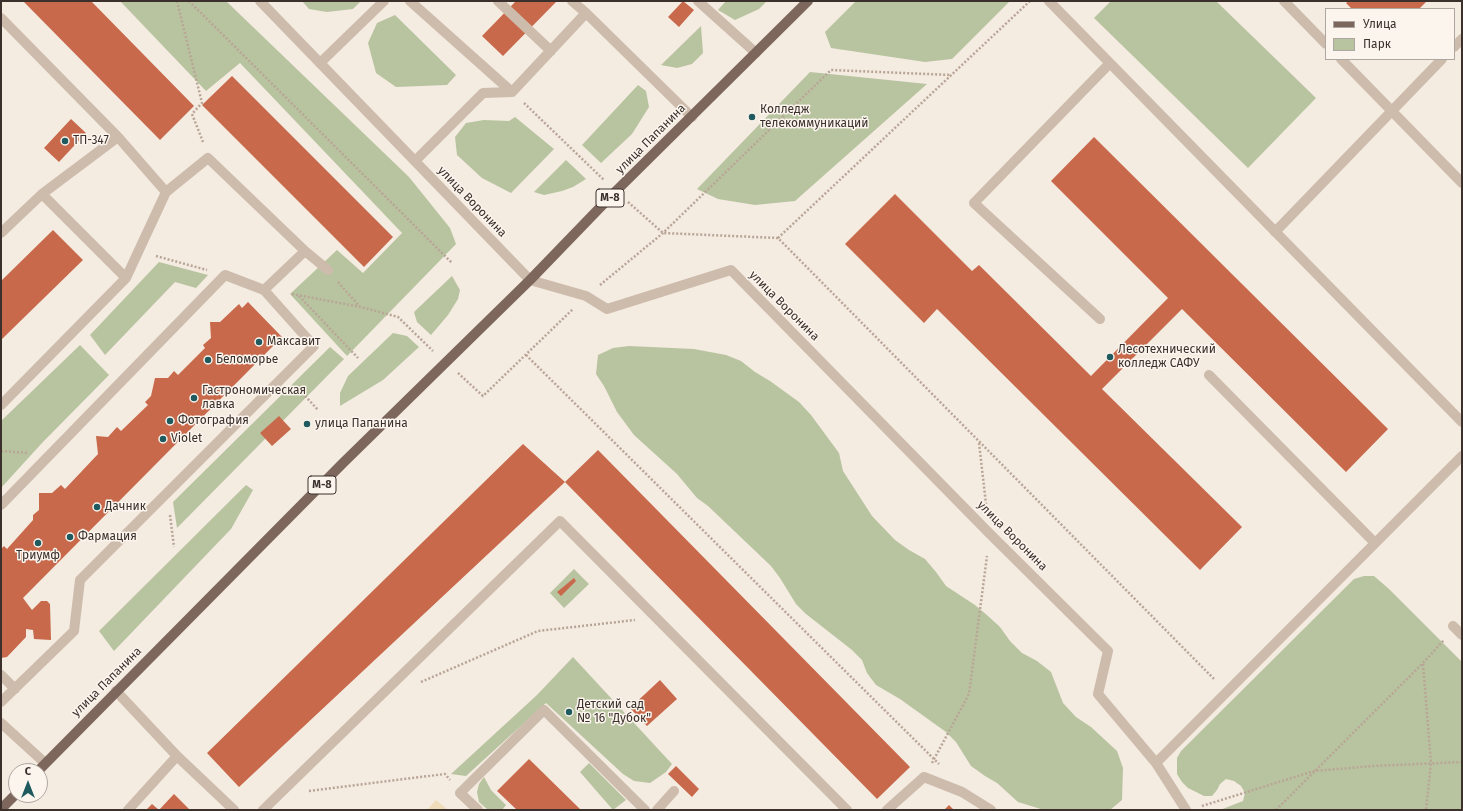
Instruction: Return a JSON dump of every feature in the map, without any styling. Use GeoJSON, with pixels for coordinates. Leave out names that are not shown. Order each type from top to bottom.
{"type":"FeatureCollection","features":[{"type":"Feature","properties":{"kind":"main road","name":"улица Папанина"},"geometry":{"type":"LineString","coordinates":[[45,763],[808,1]]}},
{"type":"Feature","properties":{"kind":"street","name":"улица Воронина"},"geometry":{"type":"LineString","coordinates":[[260,1],[530,280],[586,296],[607,309],[731,270],[990,534],[1108,651],[1098,694],[1156,763],[1186,810]]}},
{"type":"Feature","properties":{"kind":"street"},"geometry":{"type":"LineString","coordinates":[[320,63],[384,1]]}},
{"type":"Feature","properties":{"kind":"street"},"geometry":{"type":"LineString","coordinates":[[410,1],[512,92]]}},
{"type":"Feature","properties":{"kind":"street"},"geometry":{"type":"LineString","coordinates":[[498,1],[551,51]]}},
{"type":"Feature","properties":{"kind":"street"},"geometry":{"type":"LineString","coordinates":[[572,1],[692,117]]}},
{"type":"Feature","properties":{"kind":"street"},"geometry":{"type":"LineString","coordinates":[[698,1],[756,53]]}},
{"type":"Feature","properties":{"kind":"street"},"geometry":{"type":"LineString","coordinates":[[1049,1],[1462,422]]}},
{"type":"Feature","properties":{"kind":"street"},"geometry":{"type":"LineString","coordinates":[[1284,1],[1325,43]]}},
{"type":"Feature","properties":{"kind":"street"},"geometry":{"type":"LineString","coordinates":[[415,161],[483,93],[512,92],[586,13]]}},
{"type":"Feature","properties":{"kind":"street"},"geometry":{"type":"LineString","coordinates":[[1,18],[118,137],[166,192]]}},
{"type":"Feature","properties":{"kind":"street"},"geometry":{"type":"LineString","coordinates":[[1342,60],[1462,182]]}},
{"type":"Feature","properties":{"kind":"street"},"geometry":{"type":"LineString","coordinates":[[1275,232],[1391,110],[1441,60]]}},
{"type":"Feature","properties":{"kind":"street"},"geometry":{"type":"LineString","coordinates":[[1100,319],[974,203],[1110,63]]}},
{"type":"Feature","properties":{"kind":"street"},"geometry":{"type":"LineString","coordinates":[[1,233],[42,194],[118,137]]}},
{"type":"Feature","properties":{"kind":"street"},"geometry":{"type":"LineString","coordinates":[[1,405],[126,278],[166,192],[208,158],[305,251],[328,270]]}},
{"type":"Feature","properties":{"kind":"street"},"geometry":{"type":"LineString","coordinates":[[42,194],[126,278]]}},
{"type":"Feature","properties":{"kind":"street"},"geometry":{"type":"LineString","coordinates":[[264,290],[305,251]]}},
{"type":"Feature","properties":{"kind":"street"},"geometry":{"type":"LineString","coordinates":[[1,505],[225,275],[264,290],[314,346],[80,580],[74,631],[1,702]]}},
{"type":"Feature","properties":{"kind":"street"},"geometry":{"type":"LineString","coordinates":[[1209,375],[1375,543]]}},
{"type":"Feature","properties":{"kind":"street"},"geometry":{"type":"LineString","coordinates":[[1156,763],[1462,456]]}},
{"type":"Feature","properties":{"kind":"street"},"geometry":{"type":"LineString","coordinates":[[262,810],[560,521],[847,810]]}},
{"type":"Feature","properties":{"kind":"street"},"geometry":{"type":"LineString","coordinates":[[1,675],[15,689]]}},
{"type":"Feature","properties":{"kind":"street"},"geometry":{"type":"LineString","coordinates":[[116,691],[177,756],[234,810]]}},
{"type":"Feature","properties":{"kind":"street"},"geometry":{"type":"LineString","coordinates":[[478,810],[460,793],[544,710],[645,810]]}},
{"type":"Feature","properties":{"kind":"street"},"geometry":{"type":"LineString","coordinates":[[1,724],[45,763]]}},
{"type":"Feature","properties":{"kind":"street"},"geometry":{"type":"LineString","coordinates":[[128,810],[177,756]]}},
{"type":"Feature","properties":{"kind":"street"},"geometry":{"type":"LineString","coordinates":[[887,810],[924,777],[962,792],[991,810]]}},
{"type":"Feature","properties":{"kind":"street"},"geometry":{"type":"LineString","coordinates":[[657,810],[674,791]]}},
{"type":"Feature","properties":{"kind":"path"},"geometry":{"type":"LineString","coordinates":[[177,1],[202,103],[192,114],[208,158]]}},
{"type":"Feature","properties":{"kind":"path"},"geometry":{"type":"LineString","coordinates":[[189,1],[452,263]]}},
{"type":"Feature","properties":{"kind":"path"},"geometry":{"type":"LineString","coordinates":[[778,238],[1030,1]]}},
{"type":"Feature","properties":{"kind":"path"},"geometry":{"type":"LineString","coordinates":[[264,290],[361,307],[398,317],[483,396],[586,296],[663,233],[831,70],[951,76]]}},
{"type":"Feature","properties":{"kind":"path"},"geometry":{"type":"LineString","coordinates":[[512,92],[568,144]]}},
{"type":"Feature","properties":{"kind":"path"},"geometry":{"type":"LineString","coordinates":[[663,233],[778,238],[978,442],[1220,685],[1226,693]]}},
{"type":"Feature","properties":{"kind":"path"},"geometry":{"type":"LineString","coordinates":[[138,252],[225,275]]}},
{"type":"Feature","properties":{"kind":"path"},"geometry":{"type":"LineString","coordinates":[[328,270],[361,307]]}},
{"type":"Feature","properties":{"kind":"path"},"geometry":{"type":"LineString","coordinates":[[299,296],[358,358]]}},
{"type":"Feature","properties":{"kind":"path"},"geometry":{"type":"LineString","coordinates":[[526,355],[934,758]]}},
{"type":"Feature","properties":{"kind":"path"},"geometry":{"type":"LineString","coordinates":[[285,375],[318,410]]}},
{"type":"Feature","properties":{"kind":"path"},"geometry":{"type":"LineString","coordinates":[[924,777],[969,694],[990,534],[978,442]]}},
{"type":"Feature","properties":{"kind":"path"},"geometry":{"type":"LineString","coordinates":[[168,492],[174,547]]}},
{"type":"Feature","properties":{"kind":"path"},"geometry":{"type":"LineString","coordinates":[[416,684],[538,631],[656,618]]}},
{"type":"Feature","properties":{"kind":"path"},"geometry":{"type":"LineString","coordinates":[[1276,810],[1456,629]]}},
{"type":"Feature","properties":{"kind":"path"},"geometry":{"type":"LineString","coordinates":[[1423,663],[1431,763],[1426,810]]}},
{"type":"Feature","properties":{"kind":"path"},"geometry":{"type":"LineString","coordinates":[[1197,808],[1314,771],[1373,766],[1462,762]]}},
{"type":"Feature","properties":{"kind":"path"},"geometry":{"type":"LineString","coordinates":[[278,794],[445,774],[460,793]]}},
{"type":"Feature","properties":{"kind":"green space"},"geometry":{"type":"Polygon","coordinates":[[[120,1],[226,1],[409,177],[450,228],[456,244],[347,356],[290,294],[337,250],[363,273],[402,233],[240,63],[206,91],[120,1]]]}},
{"type":"Feature","properties":{"kind":"green space"},"geometry":{"type":"Polygon","coordinates":[[[302,1],[361,1],[353,9],[327,12],[309,9],[302,1]]]}},
{"type":"Feature","properties":{"kind":"green space"},"geometry":{"type":"Polygon","coordinates":[[[726,1],[767,1],[759,9],[735,20],[718,10],[726,1]]]}},
{"type":"Feature","properties":{"kind":"green space"},"geometry":{"type":"Polygon","coordinates":[[[856,1],[1010,1],[952,59],[925,62],[831,48],[825,32],[856,1]]]}},
{"type":"Feature","properties":{"kind":"green space"},"geometry":{"type":"Polygon","coordinates":[[[1111,1],[1216,1],[1316,98],[1248,168],[1094,18],[1111,1]]]}},
{"type":"Feature","properties":{"kind":"green space"},"geometry":{"type":"Polygon","coordinates":[[[395,15],[456,75],[447,85],[396,87],[376,73],[368,43],[377,23],[395,15]]]}},
{"type":"Feature","properties":{"kind":"green space"},"geometry":{"type":"Polygon","coordinates":[[[701,26],[703,53],[692,64],[677,68],[661,65],[701,26]]]}},
{"type":"Feature","properties":{"kind":"green space"},"geometry":{"type":"Polygon","coordinates":[[[810,72],[927,84],[795,201],[755,205],[718,199],[697,189],[810,72]]]}},
{"type":"Feature","properties":{"kind":"green space"},"geometry":{"type":"Polygon","coordinates":[[[638,85],[646,91],[649,107],[632,134],[601,163],[582,145],[638,85]]]}},
{"type":"Feature","properties":{"kind":"green space"},"geometry":{"type":"Polygon","coordinates":[[[515,117],[554,149],[511,193],[482,178],[457,155],[455,137],[466,123],[484,120],[509,121],[515,117]]]}},
{"type":"Feature","properties":{"kind":"green space"},"geometry":{"type":"Polygon","coordinates":[[[566,160],[586,179],[573,187],[562,191],[544,195],[534,192],[566,160]]]}},
{"type":"Feature","properties":{"kind":"green space"},"geometry":{"type":"Polygon","coordinates":[[[159,262],[208,275],[196,288],[175,282],[105,355],[90,335],[159,262]]]}},
{"type":"Feature","properties":{"kind":"green space"},"geometry":{"type":"Polygon","coordinates":[[[452,276],[460,290],[458,299],[448,315],[431,335],[417,322],[414,312],[452,276]]]}},
{"type":"Feature","properties":{"kind":"green space"},"geometry":{"type":"Polygon","coordinates":[[[393,333],[407,336],[419,347],[383,380],[340,406],[340,393],[348,376],[393,333]]]}},
{"type":"Feature","properties":{"kind":"green space"},"geometry":{"type":"Polygon","coordinates":[[[80,345],[109,375],[42,443],[1,488],[1,421],[80,345]]]}},
{"type":"Feature","properties":{"kind":"green space"},"geometry":{"type":"Polygon","coordinates":[[[629,346],[694,349],[726,355],[741,361],[799,402],[811,415],[839,453],[843,471],[872,516],[895,540],[925,559],[946,586],[975,605],[988,616],[1000,627],[1010,641],[1022,653],[1037,661],[1051,672],[1063,703],[1076,717],[1091,727],[1117,751],[1123,768],[1122,800],[1110,810],[1044,810],[1018,802],[997,783],[971,766],[956,742],[946,732],[900,699],[876,685],[867,673],[862,660],[796,604],[771,566],[708,506],[697,498],[677,474],[634,435],[617,412],[596,374],[598,355],[613,348],[629,346]]]}},
{"type":"Feature","properties":{"kind":"green space"},"geometry":{"type":"Polygon","coordinates":[[[330,347],[344,359],[177,528],[173,502],[330,347]]]}},
{"type":"Feature","properties":{"kind":"green space"},"geometry":{"type":"Polygon","coordinates":[[[246,485],[253,490],[231,529],[114,651],[99,631],[246,485]]]}},
{"type":"Feature","properties":{"kind":"green space"},"geometry":{"type":"Polygon","coordinates":[[[574,569],[589,584],[564,608],[550,593],[574,569]]]}},
{"type":"Feature","properties":{"kind":"green space"},"geometry":{"type":"Polygon","coordinates":[[[1364,576],[1374,576],[1389,589],[1462,662],[1462,810],[1220,810],[1243,801],[1245,793],[1241,786],[1234,781],[1226,779],[1220,784],[1212,796],[1204,796],[1188,788],[1177,774],[1177,758],[1181,751],[1354,579],[1364,576]]]}},
{"type":"Feature","properties":{"kind":"green space"},"geometry":{"type":"Polygon","coordinates":[[[573,657],[672,764],[666,772],[650,783],[634,781],[623,774],[546,703],[466,776],[451,774],[537,695],[573,657]]]}},
{"type":"Feature","properties":{"kind":"green space"},"geometry":{"type":"Polygon","coordinates":[[[589,763],[626,800],[613,810],[580,772],[589,763]]]}},
{"type":"Feature","properties":{"kind":"green space"},"geometry":{"type":"Polygon","coordinates":[[[484,777],[491,790],[506,805],[502,810],[488,810],[479,802],[477,792],[479,784],[484,777]]]}},
{"type":"Feature","properties":{"kind":"sand"},"geometry":{"type":"Polygon","coordinates":[[[436,800],[448,810],[427,810],[436,800]]]}},
{"type":"Feature","properties":{"kind":"building"},"geometry":{"type":"Polygon","coordinates":[[[23,1],[91,1],[194,106],[160,140],[23,1]]]}},
{"type":"Feature","properties":{"kind":"building"},"geometry":{"type":"Polygon","coordinates":[[[516,1],[557,1],[503,56],[482,36],[516,1]]]}},
{"type":"Feature","properties":{"kind":"building"},"geometry":{"type":"Polygon","coordinates":[[[683,1],[694,10],[679,27],[668,17],[683,1]]]}},
{"type":"Feature","properties":{"kind":"building"},"geometry":{"type":"Polygon","coordinates":[[[1349,1],[1427,1],[1420,8],[1351,8],[1346,3],[1349,1]]]}},
{"type":"Feature","properties":{"kind":"building"},"geometry":{"type":"Polygon","coordinates":[[[232,76],[393,237],[364,267],[202,105],[232,76]]]}},
{"type":"Feature","properties":{"kind":"building","name":"ТП-347"},"geometry":{"type":"Polygon","coordinates":[[[71,119],[86,133],[59,162],[44,148],[71,119]]]}},
{"type":"Feature","properties":{"kind":"building"},"geometry":{"type":"Polygon","coordinates":[[[1094,137],[1388,429],[1346,472],[1182,309],[1102,389],[1242,527],[1200,570],[937,309],[924,323],[845,244],[895,194],[972,271],[979,265],[1091,376],[1168,298],[1051,181],[1094,137]]]}},
{"type":"Feature","properties":{"kind":"building"},"geometry":{"type":"Polygon","coordinates":[[[53,230],[83,260],[1,340],[1,281],[53,230]]]}},
{"type":"Feature","properties":{"kind":"building"},"geometry":{"type":"Polygon","coordinates":[[[248,302],[282,337],[23,598],[32,610],[41,601],[47,601],[50,604],[51,640],[34,639],[33,630],[26,629],[26,637],[7,657],[1,658],[1,549],[4,546],[7,549],[33,520],[33,515],[39,510],[39,493],[52,493],[61,485],[65,489],[98,454],[96,436],[108,437],[117,427],[121,431],[148,405],[145,402],[151,396],[155,378],[168,378],[174,371],[178,375],[205,348],[203,345],[211,338],[210,322],[220,322],[239,304],[242,308],[248,302]]]}},
{"type":"Feature","properties":{"kind":"building"},"geometry":{"type":"Polygon","coordinates":[[[279,416],[291,429],[272,446],[260,433],[279,416]]]}},
{"type":"Feature","properties":{"kind":"building"},"geometry":{"type":"Polygon","coordinates":[[[523,444],[565,482],[239,787],[207,753],[523,444]]]}},
{"type":"Feature","properties":{"kind":"building"},"geometry":{"type":"Polygon","coordinates":[[[598,450],[910,767],[877,799],[565,482],[598,450]]]}},
{"type":"Feature","properties":{"kind":"building"},"geometry":{"type":"Polygon","coordinates":[[[574,578],[576,581],[561,596],[557,592],[574,578]]]}},
{"type":"Feature","properties":{"kind":"building"},"geometry":{"type":"Polygon","coordinates":[[[660,680],[677,699],[647,726],[630,708],[660,680]]]}},
{"type":"Feature","properties":{"kind":"building"},"geometry":{"type":"Polygon","coordinates":[[[529,759],[581,810],[517,810],[497,791],[529,759]]]}},
{"type":"Feature","properties":{"kind":"building"},"geometry":{"type":"Polygon","coordinates":[[[676,766],[699,789],[692,797],[668,774],[676,766]]]}},
{"type":"Feature","properties":{"kind":"building"},"geometry":{"type":"Polygon","coordinates":[[[174,794],[190,810],[159,810],[174,794]]]}},
{"type":"Feature","properties":{"kind":"building"},"geometry":{"type":"Polygon","coordinates":[[[152,804],[159,810],[146,810],[152,804]]]}},
{"type":"Feature","properties":{"kind":"building"},"geometry":{"type":"Polygon","coordinates":[[[949,805],[954,810],[944,810],[949,805]]]}},
{"type":"Feature","properties":{"kind":"place","name":"Колледж телекоммуникаций"},"geometry":{"type":"Point","coordinates":[752,117]}},
{"type":"Feature","properties":{"kind":"place","name":"ТП-347"},"geometry":{"type":"Point","coordinates":[65,141]}},
{"type":"Feature","properties":{"kind":"place","name":"Максавит"},"geometry":{"type":"Point","coordinates":[259,342]}},
{"type":"Feature","properties":{"kind":"place","name":"Лесотехнический колледж САФУ"},"geometry":{"type":"Point","coordinates":[1110,357]}},
{"type":"Feature","properties":{"kind":"place","name":"Беломорье"},"geometry":{"type":"Point","coordinates":[208,360]}},
{"type":"Feature","properties":{"kind":"place","name":"Гастрономическая лавка"},"geometry":{"type":"Point","coordinates":[194,398]}},
{"type":"Feature","properties":{"kind":"place","name":"Фотография"},"geometry":{"type":"Point","coordinates":[170,421]}},
{"type":"Feature","properties":{"kind":"place","name":"улица Папанина"},"geometry":{"type":"Point","coordinates":[307,424]}},
{"type":"Feature","properties":{"kind":"place","name":"Violet"},"geometry":{"type":"Point","coordinates":[163,439]}},
{"type":"Feature","properties":{"kind":"place","name":"Дачник"},"geometry":{"type":"Point","coordinates":[97,507]}},
{"type":"Feature","properties":{"kind":"place","name":"Фармация"},"geometry":{"type":"Point","coordinates":[70,537]}},
{"type":"Feature","properties":{"kind":"place","name":"Триумф"},"geometry":{"type":"Point","coordinates":[38,543]}},
{"type":"Feature","properties":{"kind":"place","name":"Детский сад № 16 \"Дубок\""},"geometry":{"type":"Point","coordinates":[569,712]}}]}
